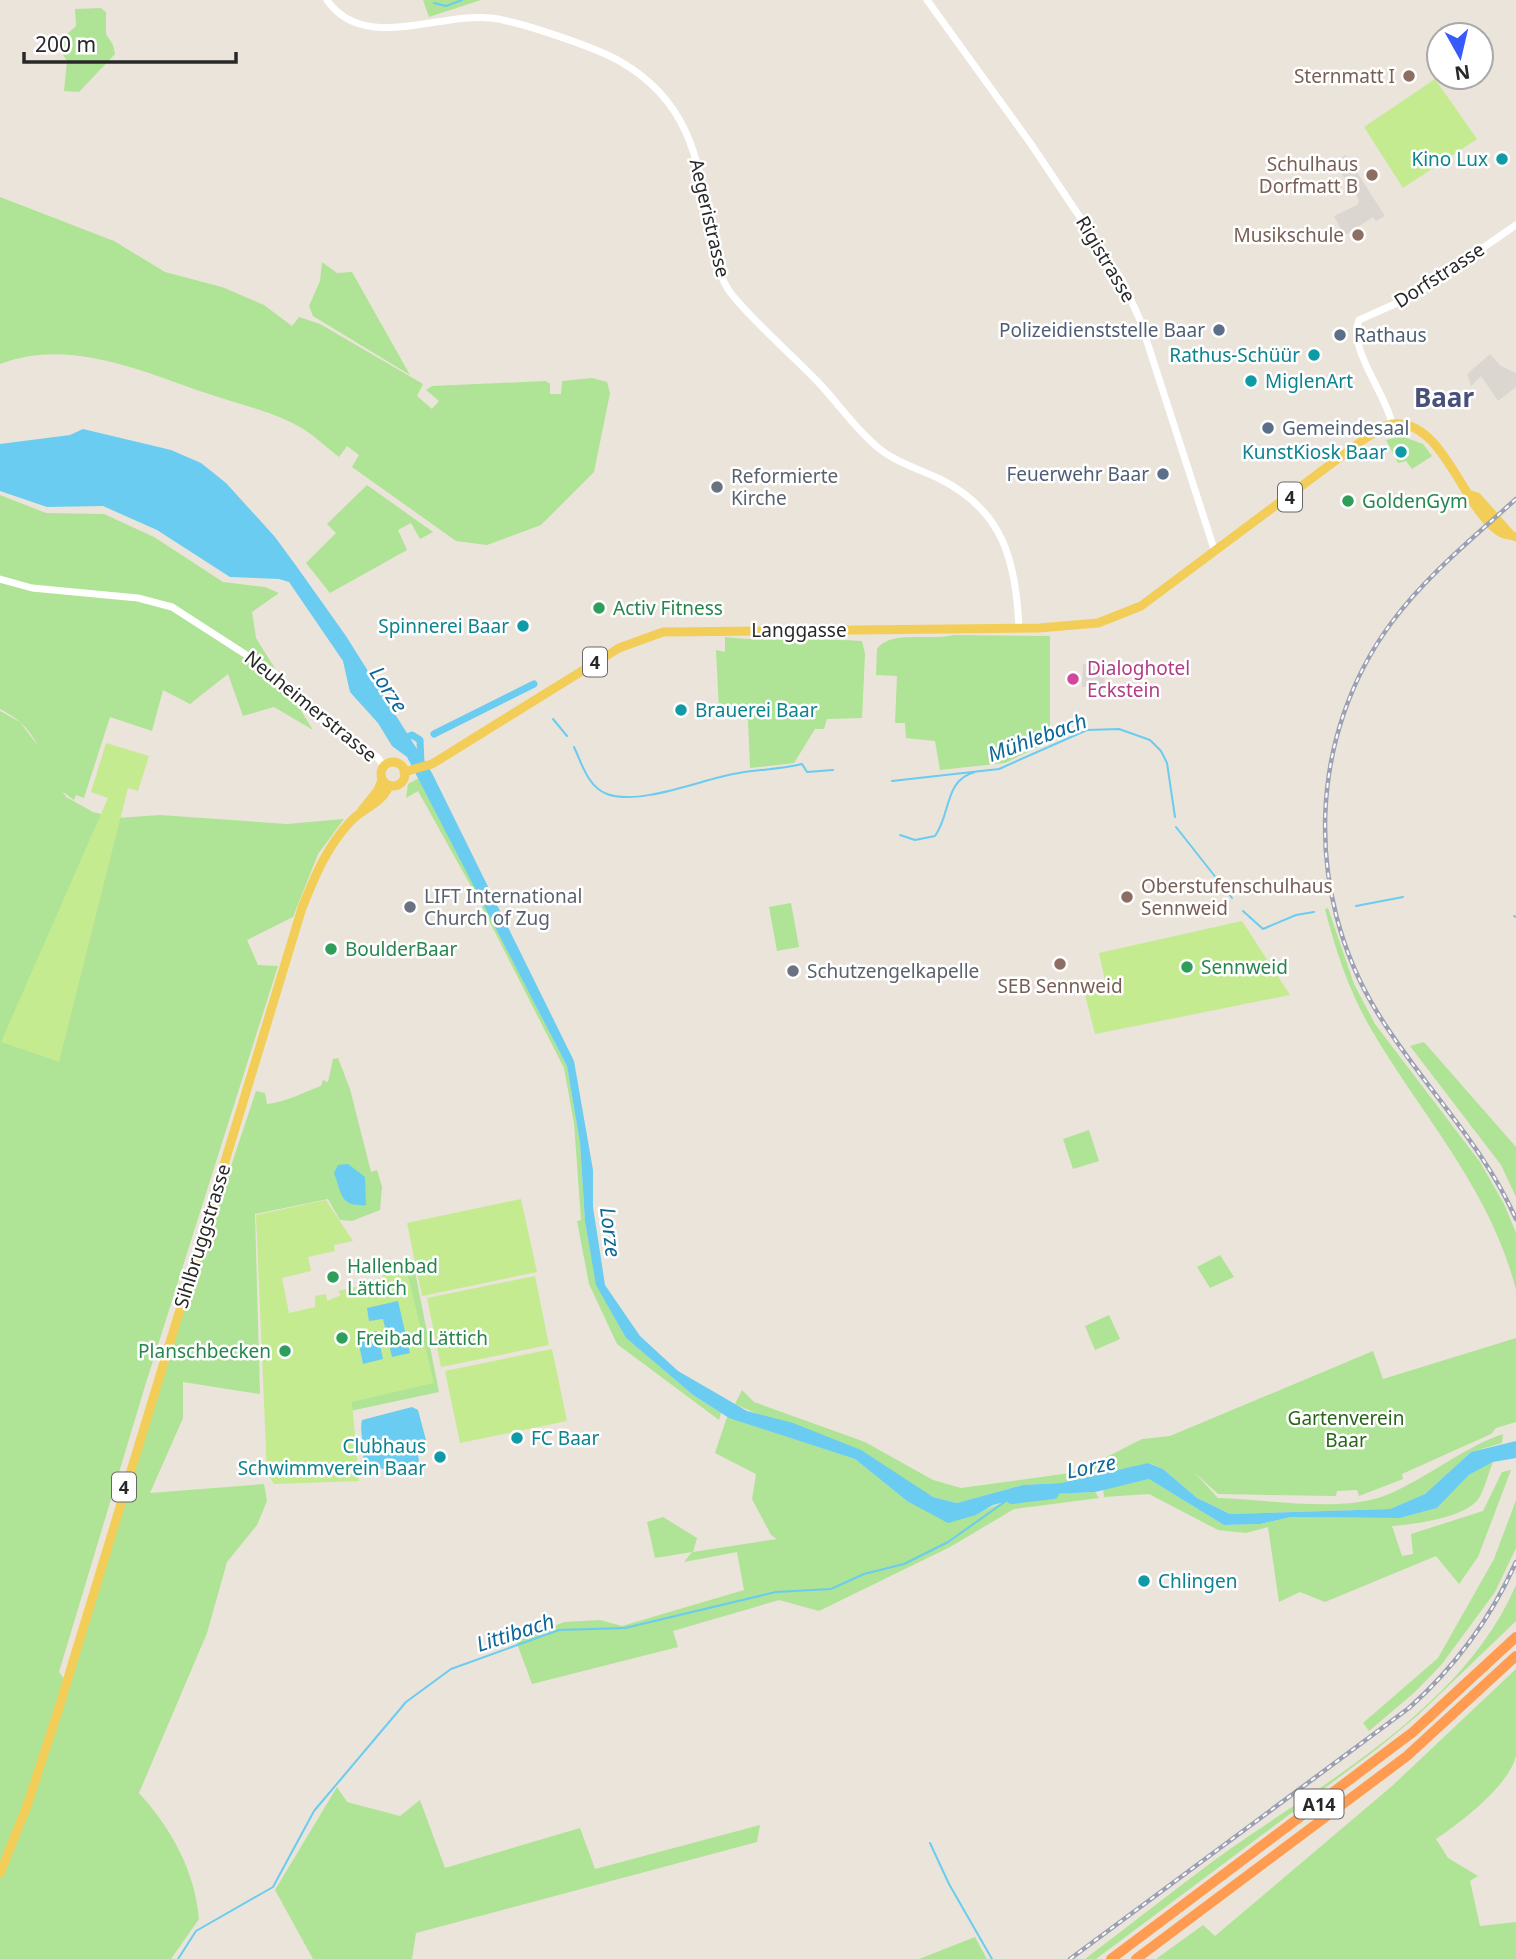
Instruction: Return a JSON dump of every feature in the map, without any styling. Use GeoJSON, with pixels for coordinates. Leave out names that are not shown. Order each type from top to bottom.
{"type":"FeatureCollection","features":[{"type":"Feature","properties":{"kind":"highway","name":"A14"},"geometry":{"type":"LineString","coordinates":[[1111,1959],[1413,1732],[1516,1637]]}},
{"type":"Feature","properties":{"kind":"highway","name":"A14"},"geometry":{"type":"LineString","coordinates":[[1136,1959],[1407,1756],[1516,1656]]}},
{"type":"Feature","properties":{"kind":"main road","name":"4"},"geometry":{"type":"LineString","coordinates":[[1213,554],[1363,440],[1392,424]]}},
{"type":"Feature","properties":{"kind":"main road"},"geometry":{"type":"LineString","coordinates":[[1392,424],[1410,427],[1432,442],[1471,495],[1477,497],[1514,536]]}},
{"type":"Feature","properties":{"kind":"main road","name":"Langgasse"},"geometry":{"type":"LineString","coordinates":[[408,771],[432,764],[619,648],[647,635],[705,629],[1019,628],[1085,625],[1122,615],[1159,594],[1213,554]]}},
{"type":"Feature","properties":{"kind":"main road"},"geometry":{"type":"LineString","coordinates":[[398,763],[408,771],[401,782],[386,783],[384,766],[398,763]]}},
{"type":"Feature","properties":{"kind":"main road","name":"Sihlbruggstrasse"},"geometry":{"type":"LineString","coordinates":[[0,1873],[27,1806],[54,1722],[302,908],[324,856],[386,783]]}},
{"type":"Feature","properties":{"kind":"street","name":"Aegeristrasse"},"geometry":{"type":"LineString","coordinates":[[327,0],[343,17],[368,26],[481,18],[506,21],[611,56],[648,79],[663,94],[688,132],[701,175],[718,264],[731,293],[877,447],[972,499],[995,527],[1011,557],[1016,579],[1019,628]]}},
{"type":"Feature","properties":{"kind":"street","name":"Rigistrasse"},"geometry":{"type":"LineString","coordinates":[[927,0],[1031,144],[1122,280],[1140,320],[1213,554]]}},
{"type":"Feature","properties":{"kind":"street","name":"Dorfstrasse"},"geometry":{"type":"LineString","coordinates":[[1392,424],[1388,409],[1357,342],[1359,320],[1415,295],[1516,225]]}},
{"type":"Feature","properties":{"kind":"street","name":"Neuheimerstrasse"},"geometry":{"type":"LineString","coordinates":[[0,579],[32,588],[138,598],[172,607],[273,672],[308,707],[341,734],[377,757],[384,766]]}},
{"type":"Feature","properties":{"kind":"green space"},"geometry":{"type":"Polygon","coordinates":[[[423,0],[481,0],[429,17],[423,0]]]}},
{"type":"Feature","properties":{"kind":"green space"},"geometry":{"type":"Polygon","coordinates":[[[101,8],[106,12],[106,34],[115,54],[79,92],[64,91],[67,61],[56,44],[76,26],[75,9],[101,8]]]}},
{"type":"Feature","properties":{"kind":"green space"},"geometry":{"type":"Polygon","coordinates":[[[1425,86],[1425,91],[1443,91],[1477,139],[1403,188],[1364,127],[1425,86]]]}},
{"type":"Feature","properties":{"kind":"green space"},"geometry":{"type":"Polygon","coordinates":[[[0,197],[114,241],[165,272],[222,287],[264,305],[292,326],[299,317],[320,324],[423,384],[417,396],[432,409],[439,401],[426,390],[432,386],[546,381],[550,384],[550,394],[561,394],[562,381],[592,378],[607,382],[610,393],[594,472],[541,525],[487,545],[456,541],[352,467],[359,455],[347,446],[339,457],[305,430],[270,414],[132,368],[79,356],[53,354],[0,364],[0,197]]]}},
{"type":"Feature","properties":{"kind":"green space"},"geometry":{"type":"Polygon","coordinates":[[[322,262],[337,273],[352,272],[410,375],[313,316],[309,306],[320,281],[322,262]]]}},
{"type":"Feature","properties":{"kind":"green space"},"geometry":{"type":"Polygon","coordinates":[[[1401,436],[1423,444],[1432,456],[1412,469],[1406,461],[1398,463],[1386,440],[1401,436]]]}},
{"type":"Feature","properties":{"kind":"green space"},"geometry":{"type":"Polygon","coordinates":[[[367,485],[433,532],[420,539],[411,523],[398,530],[407,550],[330,593],[306,563],[336,533],[327,524],[367,485]]]}},
{"type":"Feature","properties":{"kind":"green space"},"geometry":{"type":"Polygon","coordinates":[[[0,495],[46,513],[104,514],[154,537],[223,582],[265,587],[279,593],[252,612],[256,638],[313,730],[274,707],[243,716],[228,674],[190,704],[163,690],[152,731],[110,717],[84,798],[76,795],[74,800],[63,792],[66,797],[93,812],[117,818],[160,815],[287,824],[344,819],[318,854],[293,917],[247,940],[258,965],[278,966],[145,1386],[59,1672],[69,1686],[160,1379],[256,1091],[265,1093],[267,1104],[294,1097],[321,1086],[323,1080],[328,1082],[333,1059],[338,1058],[350,1089],[371,1172],[377,1170],[382,1187],[380,1210],[352,1221],[340,1220],[328,1199],[255,1214],[260,1394],[183,1382],[183,1418],[150,1493],[264,1484],[267,1501],[257,1525],[227,1562],[207,1633],[139,1793],[151,1806],[180,1851],[197,1901],[199,1919],[171,1959],[0,1959],[0,711],[20,722],[0,709],[0,495]]]}},
{"type":"Feature","properties":{"kind":"green space"},"geometry":{"type":"Polygon","coordinates":[[[954,635],[1050,636],[1050,741],[1005,763],[940,770],[935,741],[906,738],[905,723],[895,723],[897,676],[876,675],[877,649],[883,643],[901,638],[954,635]]]}},
{"type":"Feature","properties":{"kind":"green space"},"geometry":{"type":"Polygon","coordinates":[[[725,637],[862,641],[865,654],[862,718],[827,719],[824,729],[815,729],[794,763],[750,768],[748,720],[744,714],[719,710],[716,650],[725,652],[725,637]]]}},
{"type":"Feature","properties":{"kind":"green space"},"geometry":{"type":"Polygon","coordinates":[[[106,743],[149,756],[138,791],[128,788],[59,1062],[1,1042],[108,798],[91,792],[106,743]]]}},
{"type":"Feature","properties":{"kind":"green space"},"geometry":{"type":"Polygon","coordinates":[[[419,778],[567,1066],[580,1143],[585,1221],[597,1285],[626,1338],[693,1395],[721,1413],[719,1420],[617,1344],[589,1284],[577,1221],[581,1220],[574,1123],[564,1068],[477,897],[418,791],[406,798],[408,784],[419,778]]]}},
{"type":"Feature","properties":{"kind":"green space"},"geometry":{"type":"Polygon","coordinates":[[[791,903],[799,947],[777,951],[769,907],[791,903]]]}},
{"type":"Feature","properties":{"kind":"green space"},"geometry":{"type":"Polygon","coordinates":[[[1328,908],[1354,984],[1375,1024],[1480,1162],[1504,1204],[1516,1233],[1516,1290],[1505,1254],[1473,1186],[1363,1015],[1339,956],[1325,909],[1328,908]]]}},
{"type":"Feature","properties":{"kind":"green space","name":"Sennweid"},"geometry":{"type":"Polygon","coordinates":[[[1242,921],[1290,995],[1095,1034],[1083,987],[1105,980],[1099,953],[1242,921]]]}},
{"type":"Feature","properties":{"kind":"green space"},"geometry":{"type":"Polygon","coordinates":[[[1424,1042],[1516,1147],[1516,1197],[1501,1165],[1410,1046],[1424,1042]]]}},
{"type":"Feature","properties":{"kind":"green space"},"geometry":{"type":"Polygon","coordinates":[[[1089,1130],[1099,1161],[1073,1169],[1063,1139],[1089,1130]]]}},
{"type":"Feature","properties":{"kind":"green space"},"geometry":{"type":"Polygon","coordinates":[[[521,1199],[537,1272],[422,1296],[407,1223],[521,1199]]]}},
{"type":"Feature","properties":{"kind":"green space","name":"Freibad Lättich"},"geometry":{"type":"Polygon","coordinates":[[[326,1200],[353,1241],[334,1245],[335,1251],[308,1257],[311,1271],[282,1278],[289,1313],[315,1307],[315,1296],[326,1294],[327,1301],[341,1295],[338,1291],[382,1281],[383,1274],[395,1276],[399,1265],[406,1267],[434,1383],[352,1402],[359,1481],[274,1484],[267,1473],[256,1215],[326,1200]]]}},
{"type":"Feature","properties":{"kind":"green space"},"geometry":{"type":"Polygon","coordinates":[[[1220,1255],[1234,1277],[1210,1288],[1197,1267],[1220,1255]]]}},
{"type":"Feature","properties":{"kind":"green space"},"geometry":{"type":"Polygon","coordinates":[[[414,1267],[439,1392],[303,1421],[406,1268],[414,1267]]]}},
{"type":"Feature","properties":{"kind":"green space"},"geometry":{"type":"Polygon","coordinates":[[[535,1276],[549,1345],[441,1367],[427,1298],[535,1276]]]}},
{"type":"Feature","properties":{"kind":"green space"},"geometry":{"type":"Polygon","coordinates":[[[1109,1315],[1120,1339],[1095,1350],[1085,1326],[1109,1315]]]}},
{"type":"Feature","properties":{"kind":"green space","name":"Gartenverein Baar"},"geometry":{"type":"Polygon","coordinates":[[[1516,1338],[1516,1422],[1496,1428],[1491,1434],[1402,1474],[1403,1479],[1359,1496],[1357,1490],[1337,1491],[1336,1496],[1218,1494],[1194,1472],[1218,1498],[1305,1504],[1349,1503],[1389,1494],[1503,1434],[1502,1443],[1471,1452],[1425,1494],[1390,1509],[1230,1514],[1197,1498],[1163,1469],[1149,1463],[1097,1475],[1091,1465],[1142,1439],[1170,1436],[1373,1351],[1383,1379],[1516,1338]]]}},
{"type":"Feature","properties":{"kind":"green space"},"geometry":{"type":"Polygon","coordinates":[[[552,1349],[567,1421],[460,1443],[445,1371],[552,1349]]]}},
{"type":"Feature","properties":{"kind":"green space"},"geometry":{"type":"Polygon","coordinates":[[[742,1390],[754,1402],[865,1442],[933,1480],[961,1488],[1070,1473],[1082,1468],[1088,1477],[1061,1483],[1023,1485],[957,1503],[933,1497],[901,1478],[735,1404],[742,1390]]]}},
{"type":"Feature","properties":{"kind":"green space"},"geometry":{"type":"Polygon","coordinates":[[[727,1417],[855,1459],[907,1501],[976,1515],[1004,1502],[1034,1496],[1095,1492],[1099,1498],[1014,1509],[950,1547],[819,1611],[779,1600],[673,1631],[678,1647],[532,1684],[516,1641],[564,1622],[600,1620],[622,1626],[744,1590],[737,1552],[684,1562],[692,1552],[655,1558],[647,1522],[663,1517],[697,1538],[693,1552],[777,1539],[771,1535],[752,1499],[756,1474],[715,1453],[727,1417]]]}},
{"type":"Feature","properties":{"kind":"green space"},"geometry":{"type":"Polygon","coordinates":[[[1493,1462],[1479,1498],[1463,1511],[1439,1519],[1392,1526],[1402,1556],[1413,1554],[1411,1534],[1483,1511],[1502,1472],[1511,1470],[1478,1557],[1459,1584],[1436,1556],[1325,1602],[1300,1592],[1279,1602],[1268,1527],[1246,1533],[1218,1530],[1149,1494],[1104,1497],[1103,1489],[1149,1479],[1224,1525],[1260,1524],[1291,1517],[1400,1518],[1437,1508],[1469,1475],[1493,1462]]]}},
{"type":"Feature","properties":{"kind":"green space"},"geometry":{"type":"Polygon","coordinates":[[[1516,1500],[1516,1548],[1495,1592],[1442,1664],[1415,1692],[1369,1731],[1363,1723],[1438,1658],[1494,1559],[1516,1500]]]}},
{"type":"Feature","properties":{"kind":"green space"},"geometry":{"type":"Polygon","coordinates":[[[1516,1585],[1516,1621],[1418,1715],[1377,1749],[1096,1959],[1085,1959],[1212,1862],[1352,1766],[1392,1735],[1430,1702],[1464,1666],[1493,1628],[1516,1585]]]}},
{"type":"Feature","properties":{"kind":"green space"},"geometry":{"type":"Polygon","coordinates":[[[1516,1669],[1516,1755],[1512,1766],[1483,1802],[1436,1839],[1448,1858],[1478,1876],[1470,1881],[1480,1926],[1516,1922],[1516,1959],[1156,1959],[1203,1925],[1215,1936],[1392,1786],[1516,1669]]]}},
{"type":"Feature","properties":{"kind":"green space"},"geometry":{"type":"Polygon","coordinates":[[[337,1787],[347,1802],[400,1816],[420,1800],[445,1868],[580,1828],[595,1869],[760,1825],[757,1842],[416,1933],[412,1959],[313,1959],[275,1890],[337,1787]]]}},
{"type":"Feature","properties":{"kind":"green space"},"geometry":{"type":"Polygon","coordinates":[[[975,1937],[987,1959],[919,1959],[975,1937]]]}},
{"type":"Feature","properties":{"kind":"shaded area"},"geometry":{"type":"Polygon","coordinates":[[[1346,155],[1385,216],[1376,221],[1373,217],[1332,244],[1328,236],[1340,228],[1334,216],[1357,205],[1359,201],[1353,188],[1332,163],[1346,155]]]}},
{"type":"Feature","properties":{"kind":"shaded area"},"geometry":{"type":"Polygon","coordinates":[[[1490,354],[1501,366],[1516,373],[1516,387],[1498,401],[1481,376],[1471,386],[1467,374],[1490,354]]]}},
{"type":"Feature","properties":{"kind":"shaded area"},"geometry":{"type":"Polygon","coordinates":[[[1083,664],[1105,664],[1104,687],[1082,687],[1083,664]]]}},
{"type":"Feature","properties":{"kind":"water"},"geometry":{"type":"Polygon","coordinates":[[[83,429],[171,450],[201,463],[226,483],[275,537],[346,636],[432,773],[574,1061],[593,1170],[593,1207],[605,1285],[640,1336],[678,1371],[747,1411],[793,1423],[861,1450],[933,1497],[957,1503],[1023,1485],[1061,1483],[1148,1463],[1163,1469],[1197,1498],[1230,1514],[1390,1509],[1425,1494],[1471,1452],[1516,1441],[1516,1458],[1493,1462],[1469,1475],[1437,1508],[1400,1518],[1291,1517],[1260,1524],[1224,1525],[1149,1479],[1095,1492],[1033,1495],[993,1505],[976,1515],[948,1523],[907,1501],[855,1459],[729,1418],[693,1395],[626,1338],[596,1285],[585,1221],[580,1143],[567,1066],[407,757],[392,746],[378,723],[350,692],[343,661],[289,582],[279,579],[230,577],[157,530],[103,506],[47,507],[0,491],[0,444],[70,435],[83,429]]]}},
{"type":"Feature","properties":{"kind":"water"},"geometry":{"type":"Polygon","coordinates":[[[348,1164],[365,1177],[366,1205],[351,1204],[343,1198],[334,1173],[338,1165],[348,1164]]]}},
{"type":"Feature","properties":{"kind":"water"},"geometry":{"type":"Polygon","coordinates":[[[398,1301],[410,1353],[392,1357],[383,1319],[369,1321],[367,1308],[398,1301]]]}},
{"type":"Feature","properties":{"kind":"water"},"geometry":{"type":"Polygon","coordinates":[[[377,1331],[383,1359],[363,1364],[357,1335],[377,1331]]]}},
{"type":"Feature","properties":{"kind":"water"},"geometry":{"type":"Polygon","coordinates":[[[412,1407],[418,1410],[426,1440],[418,1454],[419,1462],[382,1469],[363,1461],[362,1420],[412,1407]]]}},
{"type":"Feature","properties":{"kind":"waterway"},"geometry":{"type":"LineString","coordinates":[[434,3],[446,6],[462,0]]}},
{"type":"Feature","properties":{"kind":"waterway"},"geometry":{"type":"LineString","coordinates":[[434,734],[534,684]]}},
{"type":"Feature","properties":{"kind":"waterway","name":"Mühlebach"},"geometry":{"type":"LineString","coordinates":[[553,719],[567,736]]}},
{"type":"Feature","properties":{"kind":"waterway","name":"Mühlebach"},"geometry":{"type":"LineString","coordinates":[[892,781],[999,769],[1087,730],[1119,729],[1150,740],[1161,751],[1167,763],[1175,817]]}},
{"type":"Feature","properties":{"kind":"waterway"},"geometry":{"type":"LineString","coordinates":[[402,739],[412,735],[420,740],[421,764]]}},
{"type":"Feature","properties":{"kind":"waterway","name":"Mühlebach"},"geometry":{"type":"LineString","coordinates":[[574,747],[586,774],[595,786],[600,791],[620,797],[652,795],[733,774],[802,764],[807,772],[833,770]]}},
{"type":"Feature","properties":{"kind":"waterway"},"geometry":{"type":"LineString","coordinates":[[900,835],[915,840],[935,836],[953,790],[965,776],[975,772]]}},
{"type":"Feature","properties":{"kind":"waterway","name":"Mühlebach"},"geometry":{"type":"LineString","coordinates":[[1176,827],[1232,898]]}},
{"type":"Feature","properties":{"kind":"waterway","name":"Mühlebach"},"geometry":{"type":"LineString","coordinates":[[1356,906],[1403,897]]}},
{"type":"Feature","properties":{"kind":"waterway","name":"Mühlebach"},"geometry":{"type":"LineString","coordinates":[[1243,911],[1263,929],[1296,915],[1314,912]]}},
{"type":"Feature","properties":{"kind":"waterway","name":"Lorze"},"geometry":{"type":"LineString","coordinates":[[1012,1498],[1053,1493]]}},
{"type":"Feature","properties":{"kind":"waterway","name":"Littibach"},"geometry":{"type":"LineString","coordinates":[[178,1959],[196,1931],[273,1887],[314,1811],[406,1702],[451,1669],[559,1630],[625,1628],[776,1592],[831,1589],[864,1574],[904,1564],[948,1542],[1006,1501]]}},
{"type":"Feature","properties":{"kind":"waterway"},"geometry":{"type":"LineString","coordinates":[[930,1843],[949,1884],[992,1959]]}},
{"type":"Feature","properties":{"kind":"railway"},"geometry":{"type":"LineString","coordinates":[[1516,499],[1420,588],[1392,622],[1364,667],[1344,714],[1331,764],[1325,815],[1327,866],[1337,917],[1353,966],[1377,1012],[1486,1164],[1516,1219]]}},
{"type":"Feature","properties":{"kind":"railway"},"geometry":{"type":"LineString","coordinates":[[1070,1959],[1409,1708],[1442,1676],[1470,1641],[1495,1603],[1516,1562]]}},
{"type":"Feature","properties":{"kind":"place","name":"Sternmatt I"},"geometry":{"type":"Point","coordinates":[1409,76]}},
{"type":"Feature","properties":{"kind":"place","name":"Kino Lux"},"geometry":{"type":"Point","coordinates":[1502,159]}},
{"type":"Feature","properties":{"kind":"place","name":"Schulhaus Dorfmatt B"},"geometry":{"type":"Point","coordinates":[1372,175]}},
{"type":"Feature","properties":{"kind":"place","name":"Musikschule"},"geometry":{"type":"Point","coordinates":[1358,235]}},
{"type":"Feature","properties":{"kind":"place","name":"Polizeidienststelle Baar"},"geometry":{"type":"Point","coordinates":[1219,330]}},
{"type":"Feature","properties":{"kind":"place","name":"Rathaus"},"geometry":{"type":"Point","coordinates":[1340,335]}},
{"type":"Feature","properties":{"kind":"place","name":"Rathus-Schüür"},"geometry":{"type":"Point","coordinates":[1314,355]}},
{"type":"Feature","properties":{"kind":"place","name":"MiglenArt"},"geometry":{"type":"Point","coordinates":[1251,381]}},
{"type":"Feature","properties":{"kind":"place","name":"Gemeindesaal"},"geometry":{"type":"Point","coordinates":[1268,428]}},
{"type":"Feature","properties":{"kind":"place","name":"KunstKiosk Baar"},"geometry":{"type":"Point","coordinates":[1401,452]}},
{"type":"Feature","properties":{"kind":"place","name":"Feuerwehr Baar"},"geometry":{"type":"Point","coordinates":[1163,474]}},
{"type":"Feature","properties":{"kind":"place","name":"Reformierte Kirche"},"geometry":{"type":"Point","coordinates":[717,487]}},
{"type":"Feature","properties":{"kind":"place","name":"GoldenGym"},"geometry":{"type":"Point","coordinates":[1348,501]}},
{"type":"Feature","properties":{"kind":"place","name":"Activ Fitness"},"geometry":{"type":"Point","coordinates":[599,608]}},
{"type":"Feature","properties":{"kind":"place","name":"Spinnerei Baar"},"geometry":{"type":"Point","coordinates":[523,626]}},
{"type":"Feature","properties":{"kind":"place","name":"Dialoghotel Eckstein"},"geometry":{"type":"Point","coordinates":[1073,679]}},
{"type":"Feature","properties":{"kind":"place","name":"Brauerei Baar"},"geometry":{"type":"Point","coordinates":[681,710]}},
{"type":"Feature","properties":{"kind":"place","name":"Oberstufenschulhaus Sennweid"},"geometry":{"type":"Point","coordinates":[1127,897]}},
{"type":"Feature","properties":{"kind":"place","name":"LIFT International Church of Zug"},"geometry":{"type":"Point","coordinates":[410,907]}},
{"type":"Feature","properties":{"kind":"place","name":"BoulderBaar"},"geometry":{"type":"Point","coordinates":[331,949]}},
{"type":"Feature","properties":{"kind":"place","name":"SEB Sennweid"},"geometry":{"type":"Point","coordinates":[1060,964]}},
{"type":"Feature","properties":{"kind":"place","name":"Sennweid"},"geometry":{"type":"Point","coordinates":[1187,967]}},
{"type":"Feature","properties":{"kind":"place","name":"Schutzengelkapelle"},"geometry":{"type":"Point","coordinates":[793,971]}},
{"type":"Feature","properties":{"kind":"place","name":"Hallenbad Lättich"},"geometry":{"type":"Point","coordinates":[333,1277]}},
{"type":"Feature","properties":{"kind":"place","name":"Freibad Lättich"},"geometry":{"type":"Point","coordinates":[342,1338]}},
{"type":"Feature","properties":{"kind":"place","name":"Planschbecken"},"geometry":{"type":"Point","coordinates":[285,1351]}},
{"type":"Feature","properties":{"kind":"place","name":"FC Baar"},"geometry":{"type":"Point","coordinates":[517,1438]}},
{"type":"Feature","properties":{"kind":"place","name":"Clubhaus Schwimmverein Baar"},"geometry":{"type":"Point","coordinates":[440,1457]}},
{"type":"Feature","properties":{"kind":"place","name":"Chlingen"},"geometry":{"type":"Point","coordinates":[1144,1581]}},
{"type":"Feature","properties":{"kind":"district","name":"Baar"},"geometry":{"type":"Point","coordinates":[1444,397]}}]}
